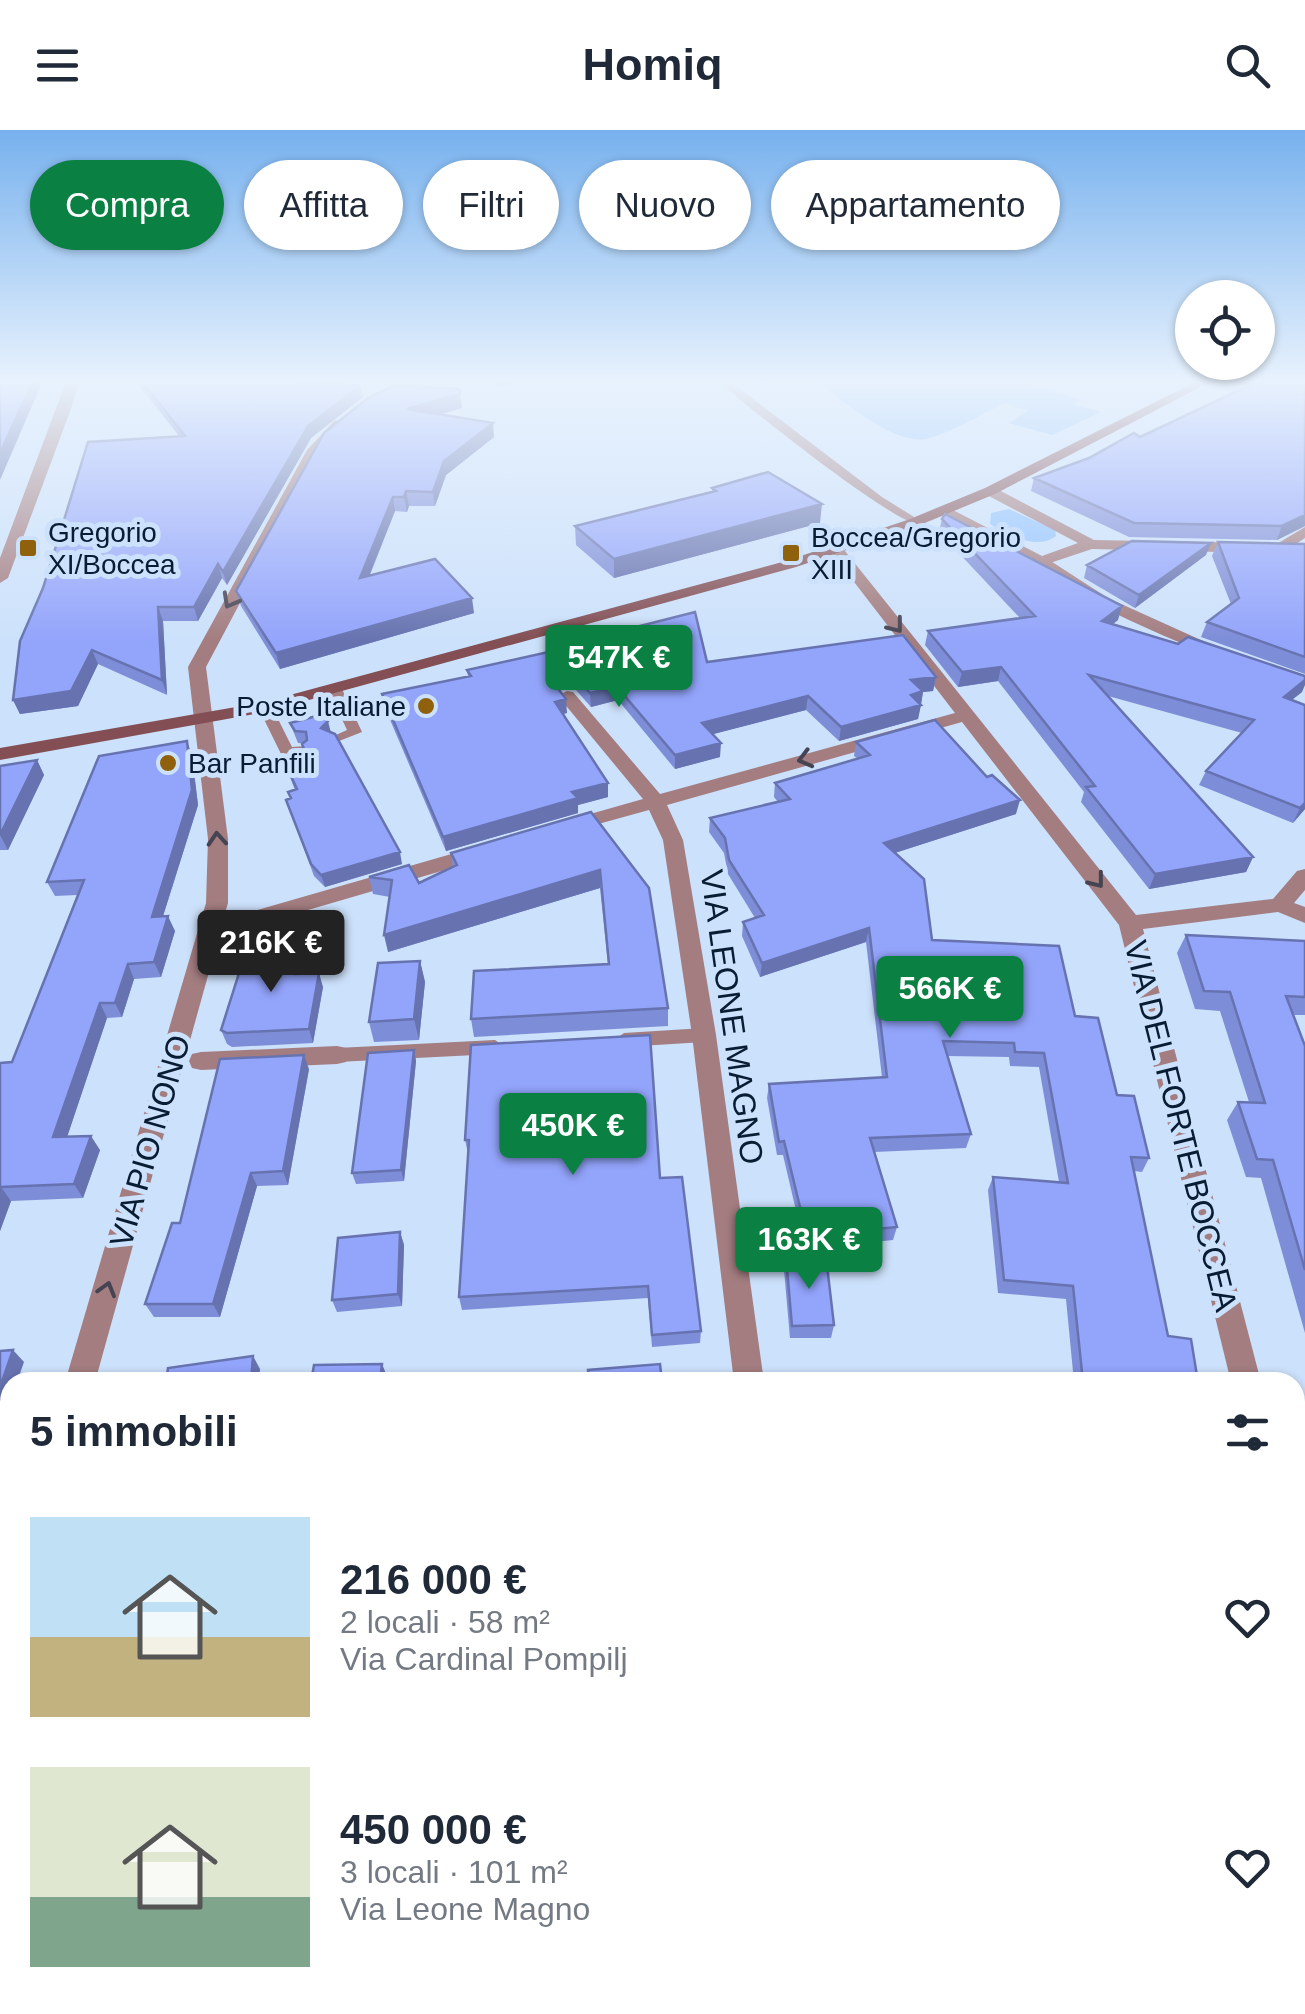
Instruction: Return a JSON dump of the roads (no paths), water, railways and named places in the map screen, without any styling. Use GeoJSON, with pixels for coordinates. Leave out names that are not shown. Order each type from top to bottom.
{"type":"FeatureCollection","features":[{"type":"Feature","properties":{"kind":"main road"},"geometry":{"type":"LineString","coordinates":[[0,754],[265,707],[740,579],[915,522],[1037,467]]}},
{"type":"Feature","properties":{"kind":"street"},"geometry":{"type":"LineString","coordinates":[[0,578],[43,467]]}},
{"type":"Feature","properties":{"kind":"street","name":"VIA PIO NONO"},"geometry":{"type":"LineString","coordinates":[[83,1372],[217,903],[218,839],[197,667],[305,467]]}},
{"type":"Feature","properties":{"kind":"street"},"geometry":{"type":"LineString","coordinates":[[990,491],[1091,544]]}},
{"type":"Feature","properties":{"kind":"street"},"geometry":{"type":"LineString","coordinates":[[944,511],[1042,560],[1063,578],[1129,616],[1236,659]]}},
{"type":"Feature","properties":{"kind":"street"},"geometry":{"type":"LineString","coordinates":[[1280,548],[1305,532]]}},
{"type":"Feature","properties":{"kind":"street"},"geometry":{"type":"LineString","coordinates":[[1042,560],[1091,544],[1305,548]]}},
{"type":"Feature","properties":{"kind":"street","name":"VIA DEL FORTE BOCCEA"},"geometry":{"type":"LineString","coordinates":[[836,549],[1130,924],[1243,1372]]}},
{"type":"Feature","properties":{"kind":"street","name":"VIA LEONE MAGNO"},"geometry":{"type":"LineString","coordinates":[[568,696],[654,801],[674,840],[704,1035],[747,1372]]}},
{"type":"Feature","properties":{"kind":"street"},"geometry":{"type":"LineString","coordinates":[[541,834],[967,715]]}},
{"type":"Feature","properties":{"kind":"street"},"geometry":{"type":"LineString","coordinates":[[210,931],[503,846]]}},
{"type":"Feature","properties":{"kind":"street"},"geometry":{"type":"LineString","coordinates":[[1280,905],[1305,876]]}},
{"type":"Feature","properties":{"kind":"street"},"geometry":{"type":"LineString","coordinates":[[1130,924],[1280,905],[1305,916]]}},
{"type":"Feature","properties":{"kind":"street"},"geometry":{"type":"LineString","coordinates":[[201,1061],[337,1056]]}},
{"type":"Feature","properties":{"kind":"lane"},"geometry":{"type":"LineString","coordinates":[[836,467],[915,522]]}},
{"type":"Feature","properties":{"kind":"lane"},"geometry":{"type":"LineString","coordinates":[[334,739],[355,732],[335,689]]}},
{"type":"Feature","properties":{"kind":"lane"},"geometry":{"type":"LineString","coordinates":[[265,707],[287,753],[301,749]]}},
{"type":"Feature","properties":{"kind":"lane"},"geometry":{"type":"LineString","coordinates":[[607,1040],[704,1035]]}},
{"type":"Feature","properties":{"kind":"lane"},"geometry":{"type":"LineString","coordinates":[[337,1056],[511,1046]]}},
{"type":"Feature","properties":{"kind":"place","name":"Gregorio XI/Boccea"},"geometry":{"type":"Point","coordinates":[28,548]}},
{"type":"Feature","properties":{"kind":"place","name":"Boccea/Gregorio XIII"},"geometry":{"type":"Point","coordinates":[791,553]}},
{"type":"Feature","properties":{"kind":"place","name":"Poste Italiane"},"geometry":{"type":"Point","coordinates":[426,706]}},
{"type":"Feature","properties":{"kind":"place","name":"Bar Panfili"},"geometry":{"type":"Point","coordinates":[168,763]}}]}
